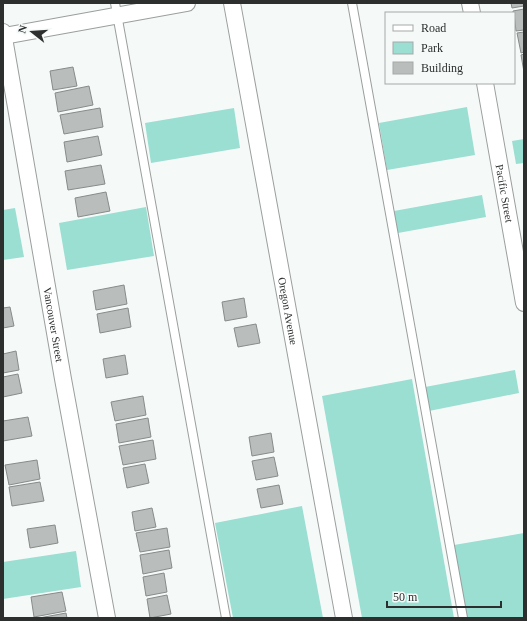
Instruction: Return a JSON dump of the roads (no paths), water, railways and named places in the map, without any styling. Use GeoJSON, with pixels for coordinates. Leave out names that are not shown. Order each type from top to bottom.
{"type":"FeatureCollection","features":[{"type":"Feature","properties":{"kind":"street"},"geometry":{"type":"LineString","coordinates":[[3,34],[116,9],[187,3]]}},
{"type":"Feature","properties":{"kind":"street","name":"Oregon Avenue"},"geometry":{"type":"LineString","coordinates":[[232,3],[344,618]]}},
{"type":"Feature","properties":{"kind":"street","name":"Vancouver Street"},"geometry":{"type":"LineString","coordinates":[[3,34],[62,372],[108,618]]}},
{"type":"Feature","properties":{"kind":"street","name":"Pacific Street"},"geometry":{"type":"LineString","coordinates":[[484,84],[524,304]]}},
{"type":"Feature","properties":{"kind":"lane"},"geometry":{"type":"LineString","coordinates":[[352,3],[464,618]]}},
{"type":"Feature","properties":{"kind":"lane"},"geometry":{"type":"LineString","coordinates":[[116,9],[226,618]]}}]}
